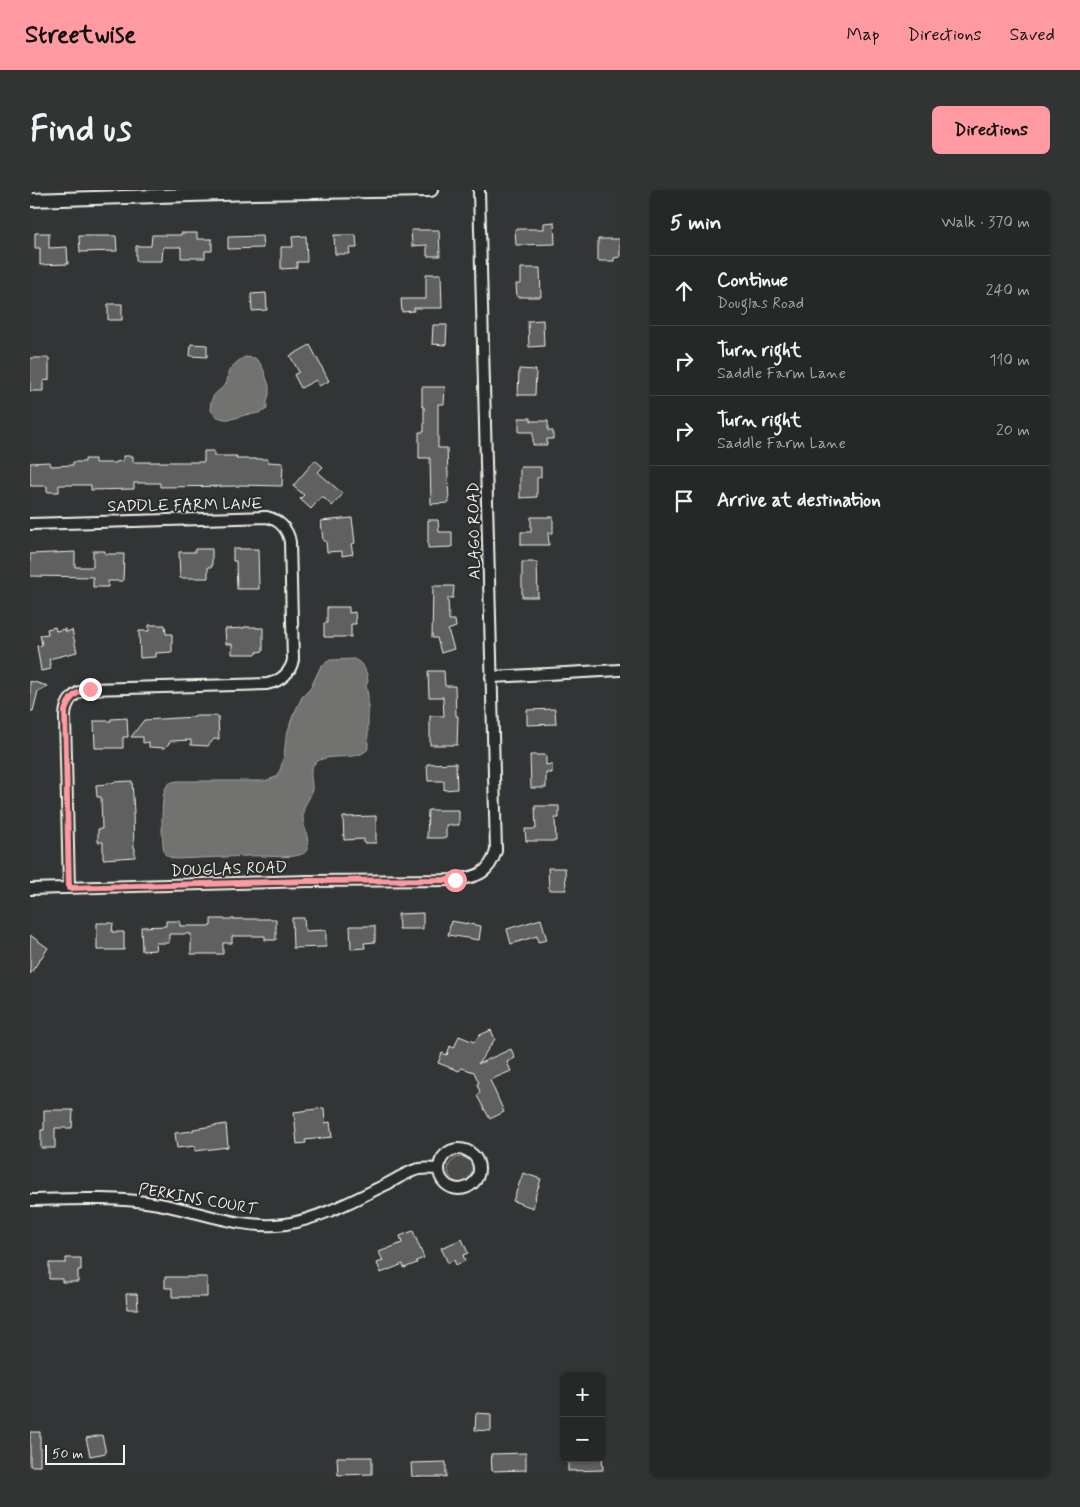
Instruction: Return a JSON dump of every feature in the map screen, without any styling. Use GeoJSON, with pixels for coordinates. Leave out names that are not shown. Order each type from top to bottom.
{"type":"FeatureCollection","features":[{"type":"Feature","properties":{"kind":"street"},"geometry":{"type":"LineString","coordinates":[[30,200],[431,190]]}},
{"type":"Feature","properties":{"kind":"street","name":"ALAGO ROAD"},"geometry":{"type":"LineString","coordinates":[[479,190],[496,851],[493,861],[487,869]]}},
{"type":"Feature","properties":{"kind":"street","name":"SADDLE FARM LANE"},"geometry":{"type":"LineString","coordinates":[[30,524],[267,517],[276,520],[283,526],[290,542],[293,656],[292,664],[284,676],[267,684],[90,689],[78,692],[69,701],[65,711],[69,888]]}},
{"type":"Feature","properties":{"kind":"street"},"geometry":{"type":"LineString","coordinates":[[491,677],[620,670]]}},
{"type":"Feature","properties":{"kind":"street","name":"DOUGLAS ROAD"},"geometry":{"type":"LineString","coordinates":[[30,890],[308,881],[455,880],[471,878],[487,869]]}},
{"type":"Feature","properties":{"kind":"street"},"geometry":{"type":"LineString","coordinates":[[460,1149],[474,1156],[479,1165],[478,1175],[473,1184],[464,1189],[448,1186],[441,1179],[439,1169],[445,1154],[460,1149]]}},
{"type":"Feature","properties":{"kind":"street","name":"PERKINS COURT"},"geometry":{"type":"LineString","coordinates":[[30,1200],[126,1200],[176,1208],[246,1224],[286,1224],[344,1204],[418,1169],[439,1169]]}},
{"type":"Feature","properties":{"kind":"shaded area"},"geometry":{"type":"Polygon","coordinates":[[[245,357],[255,358],[264,371],[269,386],[267,409],[259,413],[232,419],[218,417],[211,410],[212,399],[226,384],[231,368],[245,357]]]}},
{"type":"Feature","properties":{"kind":"shaded area"},"geometry":{"type":"Polygon","coordinates":[[[354,659],[363,666],[368,678],[366,685],[368,696],[368,749],[355,756],[323,759],[312,767],[312,790],[303,814],[308,842],[305,852],[289,857],[255,856],[176,859],[165,854],[162,833],[162,811],[167,785],[177,781],[265,781],[276,777],[284,757],[286,737],[292,718],[302,697],[310,689],[321,666],[330,660],[354,659]]]}},
{"type":"Feature","properties":{"kind":"shaded area"},"geometry":{"type":"Polygon","coordinates":[[[461,1157],[470,1161],[474,1170],[470,1179],[461,1183],[452,1179],[448,1170],[452,1161],[461,1157]]]}},
{"type":"Feature","properties":{"kind":"building"},"geometry":{"type":"Polygon","coordinates":[[[554,222],[555,244],[516,245],[515,229],[544,229],[544,223],[554,222]]]}},
{"type":"Feature","properties":{"kind":"building"},"geometry":{"type":"Polygon","coordinates":[[[411,230],[439,230],[440,256],[427,256],[427,245],[412,246],[411,230]]]}},
{"type":"Feature","properties":{"kind":"building"},"geometry":{"type":"Polygon","coordinates":[[[35,233],[49,233],[49,248],[67,247],[68,264],[40,265],[40,248],[35,248],[35,233]]]}},
{"type":"Feature","properties":{"kind":"building"},"geometry":{"type":"Polygon","coordinates":[[[181,233],[197,233],[197,239],[212,239],[212,251],[205,251],[205,258],[181,258],[181,247],[163,247],[162,261],[136,261],[136,246],[151,246],[152,235],[181,235],[181,233]]]}},
{"type":"Feature","properties":{"kind":"building"},"geometry":{"type":"Polygon","coordinates":[[[334,235],[356,235],[357,248],[349,248],[350,254],[335,254],[334,235]]]}},
{"type":"Feature","properties":{"kind":"building"},"geometry":{"type":"Polygon","coordinates":[[[79,236],[116,236],[117,251],[80,252],[79,236]]]}},
{"type":"Feature","properties":{"kind":"building"},"geometry":{"type":"Polygon","coordinates":[[[262,236],[263,248],[228,249],[228,237],[262,236]]]}},
{"type":"Feature","properties":{"kind":"building"},"geometry":{"type":"Polygon","coordinates":[[[306,236],[307,262],[297,262],[297,268],[281,269],[281,247],[293,247],[292,237],[306,236]]]}},
{"type":"Feature","properties":{"kind":"building"},"geometry":{"type":"Polygon","coordinates":[[[598,239],[620,239],[620,257],[614,258],[614,261],[598,261],[598,239]]]}},
{"type":"Feature","properties":{"kind":"building"},"geometry":{"type":"Polygon","coordinates":[[[521,268],[540,268],[541,297],[517,297],[516,284],[521,284],[521,268]]]}},
{"type":"Feature","properties":{"kind":"building"},"geometry":{"type":"Polygon","coordinates":[[[426,274],[441,274],[442,308],[414,308],[414,311],[402,312],[401,299],[426,299],[426,274]]]}},
{"type":"Feature","properties":{"kind":"building"},"geometry":{"type":"Polygon","coordinates":[[[266,293],[267,310],[252,311],[251,294],[266,293]]]}},
{"type":"Feature","properties":{"kind":"building"},"geometry":{"type":"Polygon","coordinates":[[[108,304],[122,304],[122,320],[108,320],[108,304]]]}},
{"type":"Feature","properties":{"kind":"building"},"geometry":{"type":"Polygon","coordinates":[[[543,320],[544,346],[529,347],[528,321],[543,320]]]}},
{"type":"Feature","properties":{"kind":"building"},"geometry":{"type":"Polygon","coordinates":[[[433,325],[447,325],[446,345],[432,344],[433,325]]]}},
{"type":"Feature","properties":{"kind":"building"},"geometry":{"type":"Polygon","coordinates":[[[191,344],[207,345],[207,357],[190,356],[191,344]]]}},
{"type":"Feature","properties":{"kind":"building"},"geometry":{"type":"Polygon","coordinates":[[[310,345],[329,381],[319,386],[316,380],[301,388],[294,375],[299,372],[290,356],[310,345]]]}},
{"type":"Feature","properties":{"kind":"building"},"geometry":{"type":"Polygon","coordinates":[[[30,358],[49,358],[49,380],[43,381],[43,391],[30,391],[30,358]]]}},
{"type":"Feature","properties":{"kind":"building"},"geometry":{"type":"Polygon","coordinates":[[[519,369],[536,370],[535,395],[518,395],[519,369]]]}},
{"type":"Feature","properties":{"kind":"building"},"geometry":{"type":"Polygon","coordinates":[[[422,387],[445,387],[444,404],[438,404],[438,448],[447,448],[449,503],[431,504],[430,458],[419,458],[419,432],[424,432],[422,387]]]}},
{"type":"Feature","properties":{"kind":"building"},"geometry":{"type":"Polygon","coordinates":[[[519,418],[531,418],[531,421],[548,421],[548,431],[553,431],[553,439],[547,439],[547,445],[533,445],[533,432],[519,432],[519,418]]]}},
{"type":"Feature","properties":{"kind":"building"},"geometry":{"type":"Polygon","coordinates":[[[204,451],[214,451],[214,456],[237,456],[236,459],[268,459],[268,462],[283,463],[282,486],[160,487],[160,483],[134,483],[134,489],[91,490],[91,485],[59,485],[59,492],[47,492],[47,486],[30,486],[30,463],[50,462],[51,466],[73,465],[73,462],[85,462],[85,459],[95,459],[95,463],[116,463],[123,461],[123,456],[133,456],[133,462],[204,462],[204,451]]]}},
{"type":"Feature","properties":{"kind":"building"},"geometry":{"type":"Polygon","coordinates":[[[315,460],[323,467],[318,472],[343,494],[332,506],[322,496],[311,509],[300,499],[304,495],[293,486],[315,460]]]}},
{"type":"Feature","properties":{"kind":"building"},"geometry":{"type":"Polygon","coordinates":[[[520,467],[541,467],[541,477],[537,478],[537,497],[520,498],[520,467]]]}},
{"type":"Feature","properties":{"kind":"building"},"geometry":{"type":"Polygon","coordinates":[[[531,517],[553,517],[553,533],[548,533],[549,545],[521,545],[521,532],[531,532],[531,517]]]}},
{"type":"Feature","properties":{"kind":"building"},"geometry":{"type":"Polygon","coordinates":[[[352,518],[355,543],[351,544],[353,554],[342,556],[342,551],[327,552],[326,541],[323,541],[321,521],[352,518]]]}},
{"type":"Feature","properties":{"kind":"building"},"geometry":{"type":"Polygon","coordinates":[[[428,520],[438,520],[439,532],[452,532],[452,547],[428,548],[428,520]]]}},
{"type":"Feature","properties":{"kind":"building"},"geometry":{"type":"Polygon","coordinates":[[[195,549],[212,549],[212,567],[208,567],[208,578],[180,578],[179,552],[195,552],[195,549]]]}},
{"type":"Feature","properties":{"kind":"building"},"geometry":{"type":"Polygon","coordinates":[[[233,549],[258,549],[259,589],[237,589],[236,561],[233,561],[233,549]]]}},
{"type":"Feature","properties":{"kind":"building"},"geometry":{"type":"Polygon","coordinates":[[[93,551],[105,551],[105,554],[124,554],[123,581],[108,581],[108,587],[93,587],[93,577],[30,576],[30,554],[75,552],[75,567],[93,567],[93,551]]]}},
{"type":"Feature","properties":{"kind":"building"},"geometry":{"type":"Polygon","coordinates":[[[522,562],[537,562],[538,597],[522,597],[522,562]]]}},
{"type":"Feature","properties":{"kind":"building"},"geometry":{"type":"Polygon","coordinates":[[[433,586],[454,586],[453,598],[448,598],[449,620],[455,620],[456,627],[448,630],[454,649],[441,653],[437,638],[432,638],[433,586]]]}},
{"type":"Feature","properties":{"kind":"building"},"geometry":{"type":"Polygon","coordinates":[[[327,607],[349,607],[349,613],[355,612],[356,624],[351,624],[351,637],[324,637],[324,623],[327,623],[327,607]]]}},
{"type":"Feature","properties":{"kind":"building"},"geometry":{"type":"Polygon","coordinates":[[[149,625],[165,625],[166,634],[172,634],[172,652],[156,653],[156,657],[140,658],[139,631],[149,631],[149,625]]]}},
{"type":"Feature","properties":{"kind":"building"},"geometry":{"type":"Polygon","coordinates":[[[55,627],[56,631],[65,629],[66,632],[72,630],[77,652],[49,659],[51,669],[41,671],[37,646],[42,645],[40,635],[48,634],[47,629],[55,627]]]}},
{"type":"Feature","properties":{"kind":"building"},"geometry":{"type":"Polygon","coordinates":[[[263,628],[263,651],[257,652],[257,654],[232,654],[232,644],[226,644],[225,629],[263,628]]]}},
{"type":"Feature","properties":{"kind":"building"},"geometry":{"type":"Polygon","coordinates":[[[428,671],[444,671],[445,686],[455,686],[456,716],[458,716],[457,745],[430,745],[430,716],[444,716],[443,697],[429,697],[428,671]]]}},
{"type":"Feature","properties":{"kind":"building"},"geometry":{"type":"Polygon","coordinates":[[[30,681],[48,686],[38,691],[33,711],[30,711],[30,681]]]}},
{"type":"Feature","properties":{"kind":"building"},"geometry":{"type":"Polygon","coordinates":[[[555,709],[556,724],[527,725],[527,710],[555,709]]]}},
{"type":"Feature","properties":{"kind":"building"},"geometry":{"type":"Polygon","coordinates":[[[218,716],[219,739],[214,739],[208,746],[191,745],[191,740],[171,741],[165,748],[149,747],[149,742],[143,743],[143,737],[131,737],[144,720],[218,716]]]}},
{"type":"Feature","properties":{"kind":"building"},"geometry":{"type":"Polygon","coordinates":[[[127,718],[128,737],[123,737],[123,748],[95,748],[94,721],[111,721],[111,719],[127,718]]]}},
{"type":"Feature","properties":{"kind":"building"},"geometry":{"type":"Polygon","coordinates":[[[530,755],[546,755],[546,765],[552,764],[552,773],[546,773],[546,788],[531,788],[530,755]]]}},
{"type":"Feature","properties":{"kind":"building"},"geometry":{"type":"Polygon","coordinates":[[[456,763],[457,789],[444,790],[444,781],[428,781],[427,764],[456,763]]]}},
{"type":"Feature","properties":{"kind":"building"},"geometry":{"type":"Polygon","coordinates":[[[132,781],[135,857],[103,859],[103,842],[98,842],[98,829],[102,829],[101,797],[97,797],[96,785],[132,781]]]}},
{"type":"Feature","properties":{"kind":"building"},"geometry":{"type":"Polygon","coordinates":[[[535,806],[559,806],[559,818],[555,818],[556,841],[526,841],[525,829],[536,829],[535,806]]]}},
{"type":"Feature","properties":{"kind":"building"},"geometry":{"type":"Polygon","coordinates":[[[428,810],[459,810],[459,825],[446,825],[446,838],[427,838],[428,810]]]}},
{"type":"Feature","properties":{"kind":"building"},"geometry":{"type":"Polygon","coordinates":[[[376,816],[376,843],[364,843],[364,839],[344,840],[343,817],[376,816]]]}},
{"type":"Feature","properties":{"kind":"building"},"geometry":{"type":"Polygon","coordinates":[[[548,868],[565,868],[566,890],[549,890],[548,868]]]}},
{"type":"Feature","properties":{"kind":"building"},"geometry":{"type":"Polygon","coordinates":[[[423,913],[423,929],[399,929],[398,914],[423,913]]]}},
{"type":"Feature","properties":{"kind":"building"},"geometry":{"type":"Polygon","coordinates":[[[292,918],[304,918],[305,931],[326,930],[326,947],[293,948],[292,918]]]}},
{"type":"Feature","properties":{"kind":"building"},"geometry":{"type":"Polygon","coordinates":[[[211,919],[276,919],[276,940],[265,940],[265,936],[232,936],[232,943],[223,943],[223,954],[191,954],[191,934],[169,934],[169,943],[155,943],[156,950],[142,951],[141,927],[166,926],[166,921],[180,921],[180,926],[211,926],[211,919]]]}},
{"type":"Feature","properties":{"kind":"building"},"geometry":{"type":"Polygon","coordinates":[[[541,919],[547,940],[538,942],[537,936],[511,944],[507,929],[541,919]]]}},
{"type":"Feature","properties":{"kind":"building"},"geometry":{"type":"Polygon","coordinates":[[[451,921],[481,926],[479,940],[448,935],[451,921]]]}},
{"type":"Feature","properties":{"kind":"building"},"geometry":{"type":"Polygon","coordinates":[[[97,923],[113,923],[112,932],[124,932],[124,950],[97,950],[97,923]]]}},
{"type":"Feature","properties":{"kind":"building"},"geometry":{"type":"Polygon","coordinates":[[[350,926],[375,926],[375,942],[364,943],[365,948],[351,949],[350,926]]]}},
{"type":"Feature","properties":{"kind":"building"},"geometry":{"type":"Polygon","coordinates":[[[30,935],[48,948],[30,974],[30,935]]]}},
{"type":"Feature","properties":{"kind":"building"},"geometry":{"type":"Polygon","coordinates":[[[491,1030],[495,1039],[478,1064],[511,1049],[515,1058],[507,1062],[511,1071],[490,1080],[504,1112],[490,1119],[477,1096],[480,1092],[477,1084],[479,1083],[474,1072],[462,1068],[459,1071],[438,1063],[442,1053],[447,1055],[450,1046],[454,1048],[459,1036],[474,1042],[480,1035],[491,1030]]]}},
{"type":"Feature","properties":{"kind":"building"},"geometry":{"type":"Polygon","coordinates":[[[324,1108],[325,1123],[330,1122],[332,1137],[305,1140],[306,1143],[297,1144],[294,1112],[324,1108]]]}},
{"type":"Feature","properties":{"kind":"building"},"geometry":{"type":"Polygon","coordinates":[[[44,1110],[73,1110],[72,1128],[55,1128],[55,1148],[41,1148],[41,1130],[44,1130],[44,1110]]]}},
{"type":"Feature","properties":{"kind":"building"},"geometry":{"type":"Polygon","coordinates":[[[226,1124],[228,1147],[195,1151],[195,1146],[177,1148],[175,1133],[226,1124]]]}},
{"type":"Feature","properties":{"kind":"building"},"geometry":{"type":"Polygon","coordinates":[[[523,1173],[541,1179],[533,1208],[513,1201],[523,1173]]]}},
{"type":"Feature","properties":{"kind":"building"},"geometry":{"type":"Polygon","coordinates":[[[413,1231],[424,1258],[404,1268],[403,1264],[381,1273],[377,1263],[383,1261],[379,1252],[402,1243],[400,1236],[413,1231]]]}},
{"type":"Feature","properties":{"kind":"building"},"geometry":{"type":"Polygon","coordinates":[[[462,1239],[468,1253],[463,1255],[465,1261],[456,1265],[454,1260],[448,1263],[441,1248],[462,1239]]]}},
{"type":"Feature","properties":{"kind":"building"},"geometry":{"type":"Polygon","coordinates":[[[66,1258],[81,1258],[78,1282],[62,1282],[62,1279],[49,1279],[49,1263],[66,1263],[66,1258]]]}},
{"type":"Feature","properties":{"kind":"building"},"geometry":{"type":"Polygon","coordinates":[[[165,1277],[207,1277],[207,1297],[172,1297],[172,1288],[165,1288],[165,1277]]]}},
{"type":"Feature","properties":{"kind":"building"},"geometry":{"type":"Polygon","coordinates":[[[126,1294],[137,1294],[138,1309],[127,1309],[126,1294]]]}},
{"type":"Feature","properties":{"kind":"building"},"geometry":{"type":"Polygon","coordinates":[[[476,1413],[491,1414],[491,1431],[475,1430],[476,1413]]]}},
{"type":"Feature","properties":{"kind":"building"},"geometry":{"type":"Polygon","coordinates":[[[30,1432],[40,1432],[40,1466],[30,1466],[30,1432]]]}},
{"type":"Feature","properties":{"kind":"building"},"geometry":{"type":"Polygon","coordinates":[[[102,1435],[106,1453],[90,1456],[86,1438],[102,1435]]]}},
{"type":"Feature","properties":{"kind":"building"},"geometry":{"type":"Polygon","coordinates":[[[526,1453],[526,1470],[492,1471],[491,1454],[526,1453]]]}},
{"type":"Feature","properties":{"kind":"building"},"geometry":{"type":"Polygon","coordinates":[[[337,1457],[372,1457],[372,1474],[338,1475],[337,1457]]]}},
{"type":"Feature","properties":{"kind":"building"},"geometry":{"type":"Polygon","coordinates":[[[446,1462],[446,1477],[412,1477],[411,1463],[446,1462]]]}},
{"type":"Feature","properties":{"kind":"building"},"geometry":{"type":"Polygon","coordinates":[[[568,1462],[602,1462],[603,1470],[568,1471],[568,1462]]]}},
{"type":"Feature","properties":{"kind":"route"},"geometry":{"type":"LineString","coordinates":[[90,689],[78,692],[72,696],[65,711],[69,888],[308,881],[455,880]]}}]}
